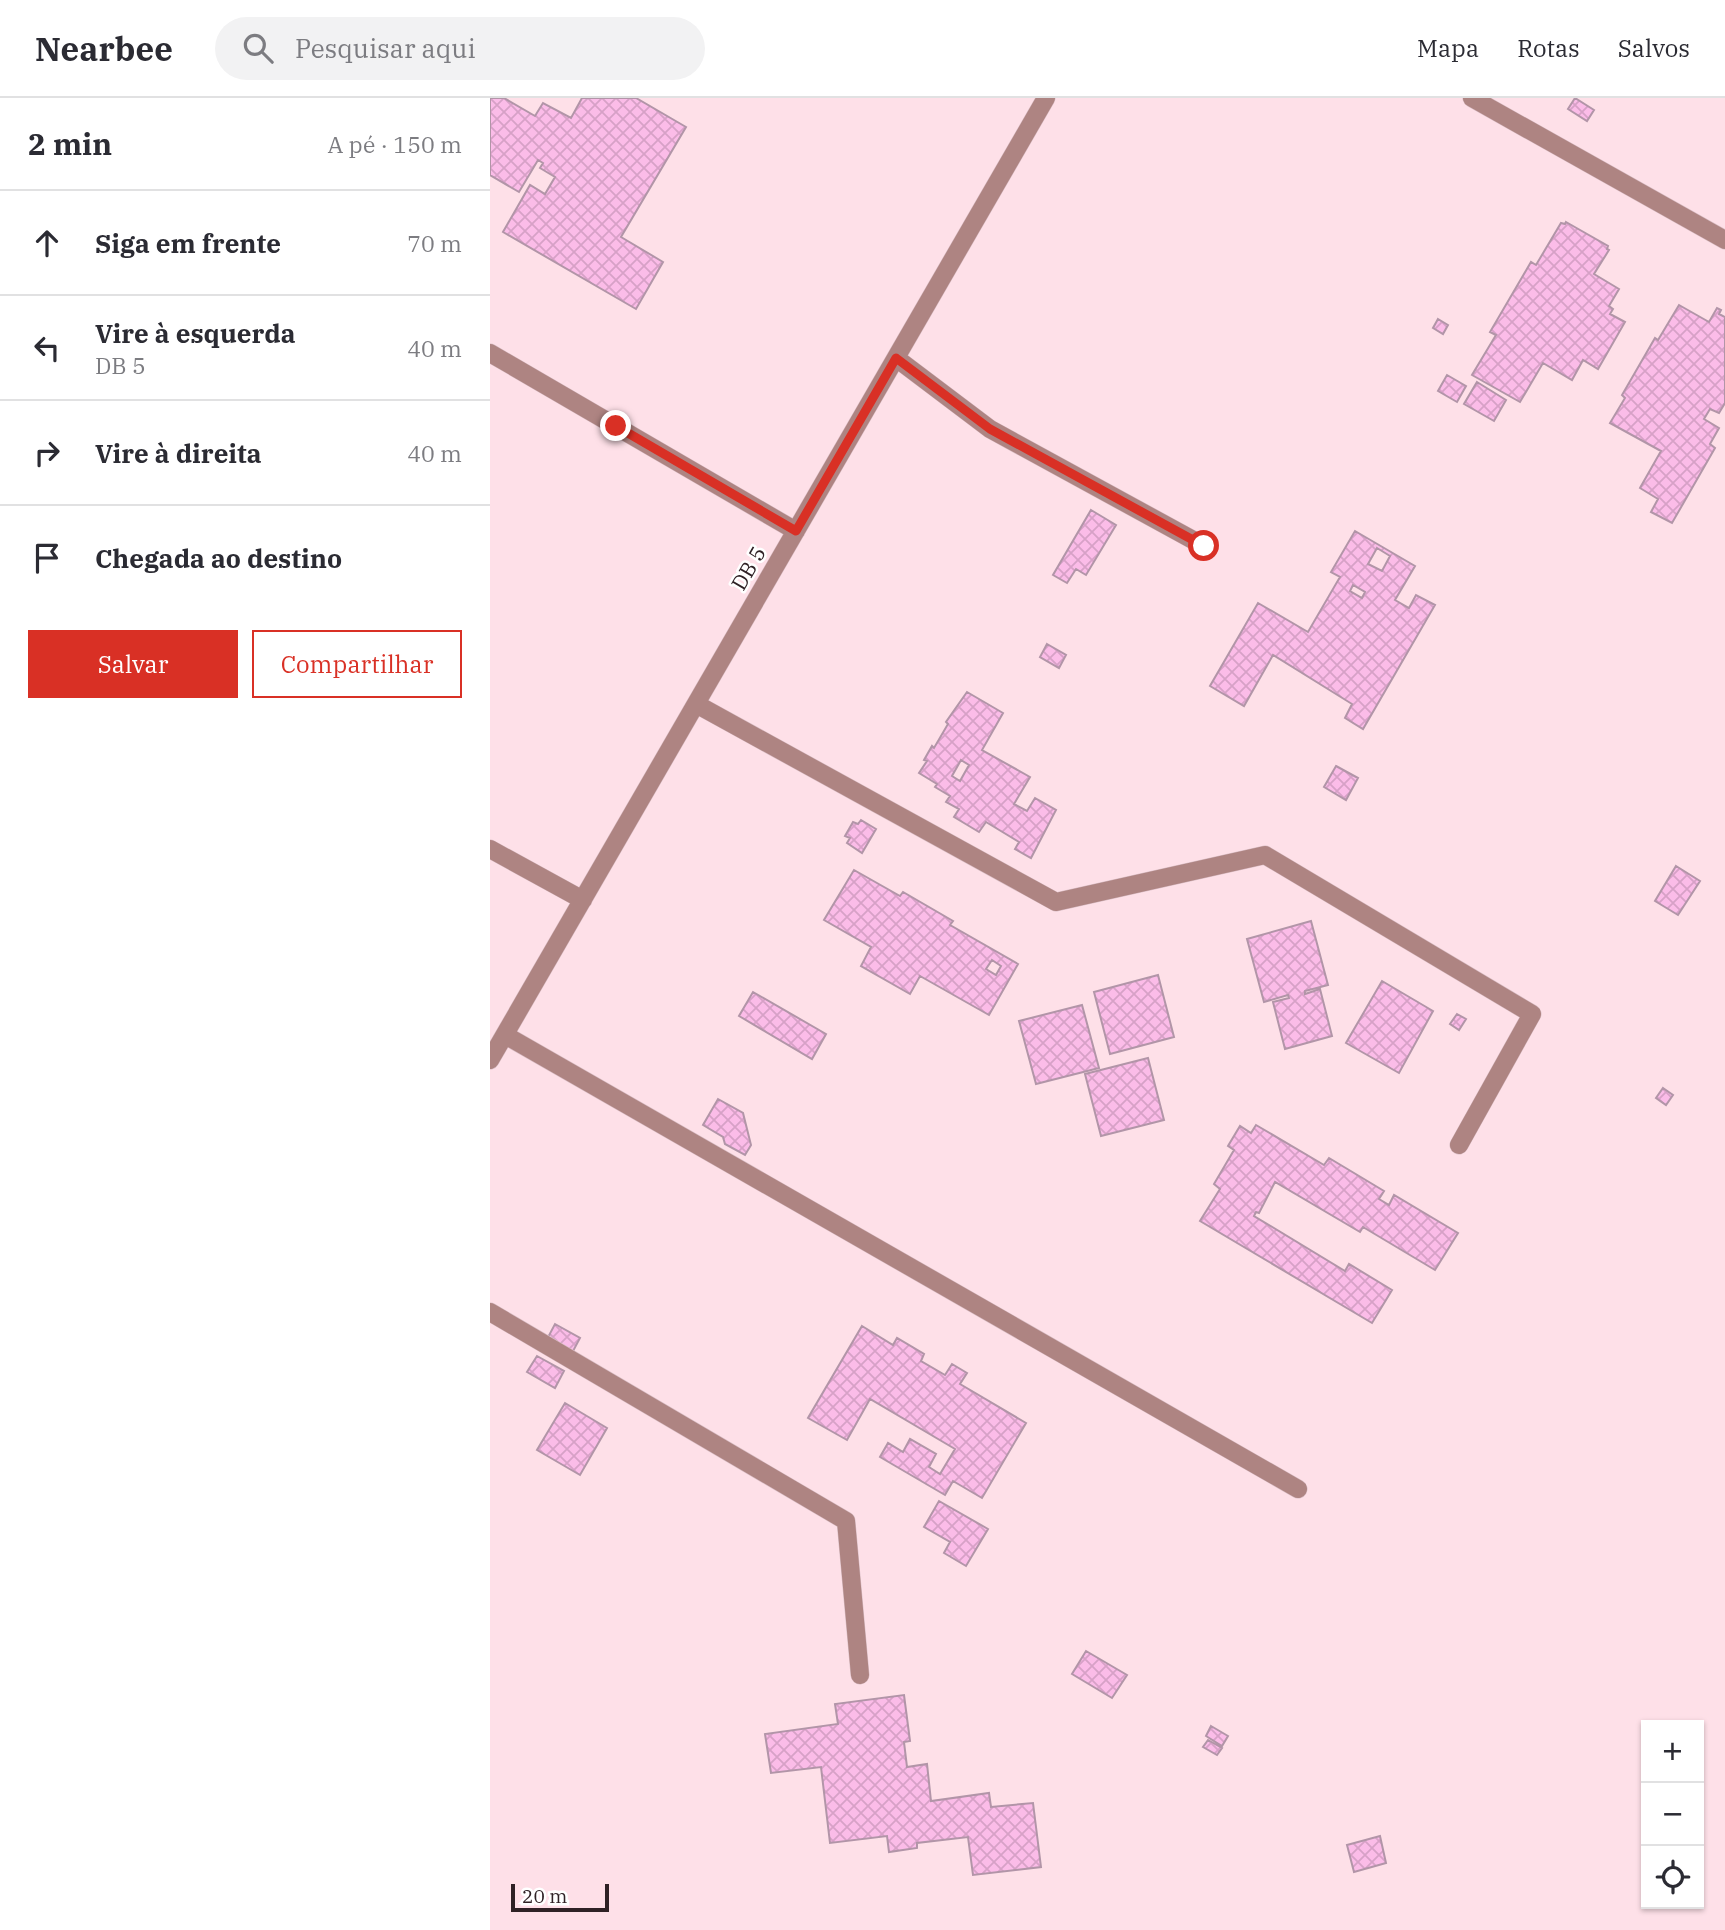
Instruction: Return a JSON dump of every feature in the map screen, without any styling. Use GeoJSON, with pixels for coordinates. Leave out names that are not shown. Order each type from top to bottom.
{"type":"FeatureCollection","features":[{"type":"Feature","properties":{"kind":"street","name":"DB 5"},"geometry":{"type":"LineString","coordinates":[[490,1060],[1046,98]]}},
{"type":"Feature","properties":{"kind":"street"},"geometry":{"type":"LineString","coordinates":[[1472,98],[1725,240]]}},
{"type":"Feature","properties":{"kind":"street"},"geometry":{"type":"LineString","coordinates":[[490,353],[796,531]]}},
{"type":"Feature","properties":{"kind":"street"},"geometry":{"type":"LineString","coordinates":[[896,358],[990,429],[1204,546]]}},
{"type":"Feature","properties":{"kind":"street"},"geometry":{"type":"LineString","coordinates":[[696,704],[1056,902],[1265,855],[1532,1014],[1458,1145]]}},
{"type":"Feature","properties":{"kind":"street"},"geometry":{"type":"LineString","coordinates":[[490,849],[583,900]]}},
{"type":"Feature","properties":{"kind":"street"},"geometry":{"type":"LineString","coordinates":[[505,1035],[1298,1489]]}},
{"type":"Feature","properties":{"kind":"street"},"geometry":{"type":"LineString","coordinates":[[490,1312],[846,1521],[860,1675]]}},
{"type":"Feature","properties":{"kind":"building"},"geometry":{"type":"Polygon","coordinates":[[[490,98],[504,98],[535,116],[543,103],[571,118],[582,98],[636,98],[686,127],[621,237],[663,262],[636,309],[503,232],[530,185],[545,194],[555,177],[540,168],[543,163],[538,160],[519,192],[490,175],[490,98]]]}},
{"type":"Feature","properties":{"kind":"building"},"geometry":{"type":"Polygon","coordinates":[[[1575,98],[1594,110],[1587,121],[1568,109],[1575,98]]]}},
{"type":"Feature","properties":{"kind":"building"},"geometry":{"type":"Polygon","coordinates":[[[1566,222],[1608,246],[1609,250],[1594,274],[1619,289],[1609,306],[1613,309],[1610,314],[1625,322],[1598,369],[1583,360],[1572,380],[1543,363],[1520,402],[1472,375],[1496,335],[1490,332],[1531,262],[1536,265],[1561,223],[1566,222]]]}},
{"type":"Feature","properties":{"kind":"building"},"geometry":{"type":"Polygon","coordinates":[[[1679,305],[1709,322],[1717,308],[1721,310],[1719,314],[1725,317],[1725,403],[1719,413],[1710,409],[1704,419],[1719,428],[1710,444],[1715,448],[1672,523],[1651,512],[1658,499],[1640,488],[1661,451],[1610,423],[1625,398],[1622,395],[1655,338],[1658,340],[1679,305]]]}},
{"type":"Feature","properties":{"kind":"building"},"geometry":{"type":"Polygon","coordinates":[[[1438,319],[1448,325],[1443,334],[1433,328],[1438,319]]]}},
{"type":"Feature","properties":{"kind":"building"},"geometry":{"type":"Polygon","coordinates":[[[1447,375],[1466,386],[1457,402],[1438,391],[1447,375]]]}},
{"type":"Feature","properties":{"kind":"building"},"geometry":{"type":"Polygon","coordinates":[[[1477,382],[1506,400],[1494,421],[1464,404],[1477,382]]]}},
{"type":"Feature","properties":{"kind":"building"},"geometry":{"type":"Polygon","coordinates":[[[1091,510],[1116,525],[1086,575],[1076,569],[1067,583],[1053,575],[1091,510]]]}},
{"type":"Feature","properties":{"kind":"building"},"geometry":{"type":"Polygon","coordinates":[[[1355,531],[1415,566],[1395,600],[1409,608],[1416,595],[1435,605],[1363,729],[1345,718],[1352,704],[1273,655],[1244,706],[1210,686],[1258,603],[1308,632],[1340,577],[1331,572],[1355,531]],[[1377,548],[1368,564],[1382,571],[1390,556],[1377,548]],[[1353,585],[1350,591],[1362,598],[1365,592],[1353,585]]]}},
{"type":"Feature","properties":{"kind":"building"},"geometry":{"type":"Polygon","coordinates":[[[1047,644],[1066,655],[1059,668],[1040,657],[1047,644]]]}},
{"type":"Feature","properties":{"kind":"building"},"geometry":{"type":"Polygon","coordinates":[[[967,692],[1003,713],[982,750],[1030,777],[1014,804],[1027,811],[1035,798],[1056,810],[1031,858],[1015,849],[1019,842],[986,822],[979,832],[954,817],[959,809],[946,802],[950,796],[919,773],[932,746],[934,748],[948,724],[946,722],[967,692]],[[961,760],[952,776],[960,781],[969,765],[961,760]]]}},
{"type":"Feature","properties":{"kind":"building"},"geometry":{"type":"Polygon","coordinates":[[[1336,766],[1358,778],[1346,800],[1324,787],[1336,766]]]}},
{"type":"Feature","properties":{"kind":"building"},"geometry":{"type":"Polygon","coordinates":[[[861,820],[876,829],[862,853],[847,843],[850,838],[845,836],[853,822],[858,824],[861,820]]]}},
{"type":"Feature","properties":{"kind":"building"},"geometry":{"type":"Polygon","coordinates":[[[1676,866],[1700,881],[1678,915],[1655,901],[1676,866]]]}},
{"type":"Feature","properties":{"kind":"building"},"geometry":{"type":"Polygon","coordinates":[[[854,870],[900,896],[903,892],[953,921],[950,925],[1018,964],[989,1015],[920,976],[910,994],[861,966],[871,947],[824,920],[854,870]],[[992,960],[986,969],[996,975],[1001,966],[992,960]]]}},
{"type":"Feature","properties":{"kind":"building"},"geometry":{"type":"Polygon","coordinates":[[[1311,921],[1328,985],[1305,991],[1305,994],[1320,989],[1332,1036],[1285,1049],[1273,1002],[1289,998],[1288,995],[1264,1002],[1247,939],[1311,921]]]}},
{"type":"Feature","properties":{"kind":"building"},"geometry":{"type":"Polygon","coordinates":[[[1158,975],[1174,1037],[1110,1054],[1094,992],[1158,975]]]}},
{"type":"Feature","properties":{"kind":"building"},"geometry":{"type":"Polygon","coordinates":[[[1382,981],[1433,1011],[1399,1073],[1346,1043],[1382,981]]]}},
{"type":"Feature","properties":{"kind":"building"},"geometry":{"type":"Polygon","coordinates":[[[753,992],[826,1034],[812,1059],[739,1016],[753,992]]]}},
{"type":"Feature","properties":{"kind":"building"},"geometry":{"type":"Polygon","coordinates":[[[1082,1005],[1099,1068],[1036,1084],[1019,1021],[1082,1005]]]}},
{"type":"Feature","properties":{"kind":"building"},"geometry":{"type":"Polygon","coordinates":[[[1457,1014],[1466,1019],[1459,1030],[1450,1024],[1457,1014]]]}},
{"type":"Feature","properties":{"kind":"building"},"geometry":{"type":"Polygon","coordinates":[[[1148,1058],[1164,1120],[1101,1136],[1085,1074],[1148,1058]]]}},
{"type":"Feature","properties":{"kind":"building"},"geometry":{"type":"Polygon","coordinates":[[[1663,1088],[1673,1095],[1666,1105],[1656,1098],[1663,1088]]]}},
{"type":"Feature","properties":{"kind":"building"},"geometry":{"type":"Polygon","coordinates":[[[718,1099],[743,1113],[751,1145],[745,1155],[725,1144],[723,1137],[703,1125],[718,1099]]]}},
{"type":"Feature","properties":{"kind":"building"},"geometry":{"type":"Polygon","coordinates":[[[1256,1125],[1324,1165],[1329,1158],[1384,1191],[1379,1199],[1389,1205],[1394,1195],[1458,1233],[1435,1270],[1363,1227],[1360,1232],[1275,1182],[1259,1213],[1256,1212],[1254,1216],[1345,1271],[1349,1264],[1392,1290],[1372,1323],[1200,1221],[1220,1189],[1214,1184],[1234,1150],[1228,1146],[1240,1126],[1251,1133],[1256,1125]]]}},
{"type":"Feature","properties":{"kind":"building"},"geometry":{"type":"Polygon","coordinates":[[[555,1324],[580,1338],[571,1355],[546,1341],[555,1324]]]}},
{"type":"Feature","properties":{"kind":"building"},"geometry":{"type":"Polygon","coordinates":[[[862,1326],[893,1345],[897,1338],[924,1354],[921,1361],[945,1375],[952,1364],[967,1373],[960,1384],[1026,1423],[982,1498],[953,1481],[945,1495],[880,1457],[888,1443],[903,1452],[910,1439],[936,1454],[929,1467],[940,1474],[955,1449],[870,1399],[847,1440],[808,1418],[862,1326]]]}},
{"type":"Feature","properties":{"kind":"building"},"geometry":{"type":"Polygon","coordinates":[[[537,1356],[564,1371],[555,1388],[527,1372],[537,1356]]]}},
{"type":"Feature","properties":{"kind":"building"},"geometry":{"type":"Polygon","coordinates":[[[565,1403],[607,1428],[580,1475],[537,1450],[565,1403]]]}},
{"type":"Feature","properties":{"kind":"building"},"geometry":{"type":"Polygon","coordinates":[[[939,1501],[988,1529],[966,1566],[944,1553],[950,1542],[924,1527],[939,1501]]]}},
{"type":"Feature","properties":{"kind":"building"},"geometry":{"type":"Polygon","coordinates":[[[1086,1651],[1127,1675],[1112,1698],[1072,1674],[1086,1651]]]}},
{"type":"Feature","properties":{"kind":"building"},"geometry":{"type":"Polygon","coordinates":[[[904,1695],[910,1741],[904,1742],[907,1767],[927,1764],[931,1801],[989,1793],[991,1807],[1033,1803],[1041,1867],[973,1875],[968,1837],[917,1843],[917,1848],[889,1852],[887,1836],[830,1843],[821,1767],[771,1773],[765,1734],[838,1724],[835,1704],[904,1695]]]}},
{"type":"Feature","properties":{"kind":"building"},"geometry":{"type":"Polygon","coordinates":[[[1211,1726],[1228,1736],[1222,1746],[1206,1736],[1211,1726]]]}},
{"type":"Feature","properties":{"kind":"building"},"geometry":{"type":"Polygon","coordinates":[[[1208,1740],[1222,1748],[1217,1755],[1203,1747],[1208,1740]]]}},
{"type":"Feature","properties":{"kind":"building"},"geometry":{"type":"Polygon","coordinates":[[[1380,1836],[1386,1863],[1354,1872],[1347,1845],[1380,1836]]]}},
{"type":"Feature","properties":{"kind":"route"},"geometry":{"type":"LineString","coordinates":[[616,426],[796,531],[896,358],[990,429],[1204,546]]}}]}
